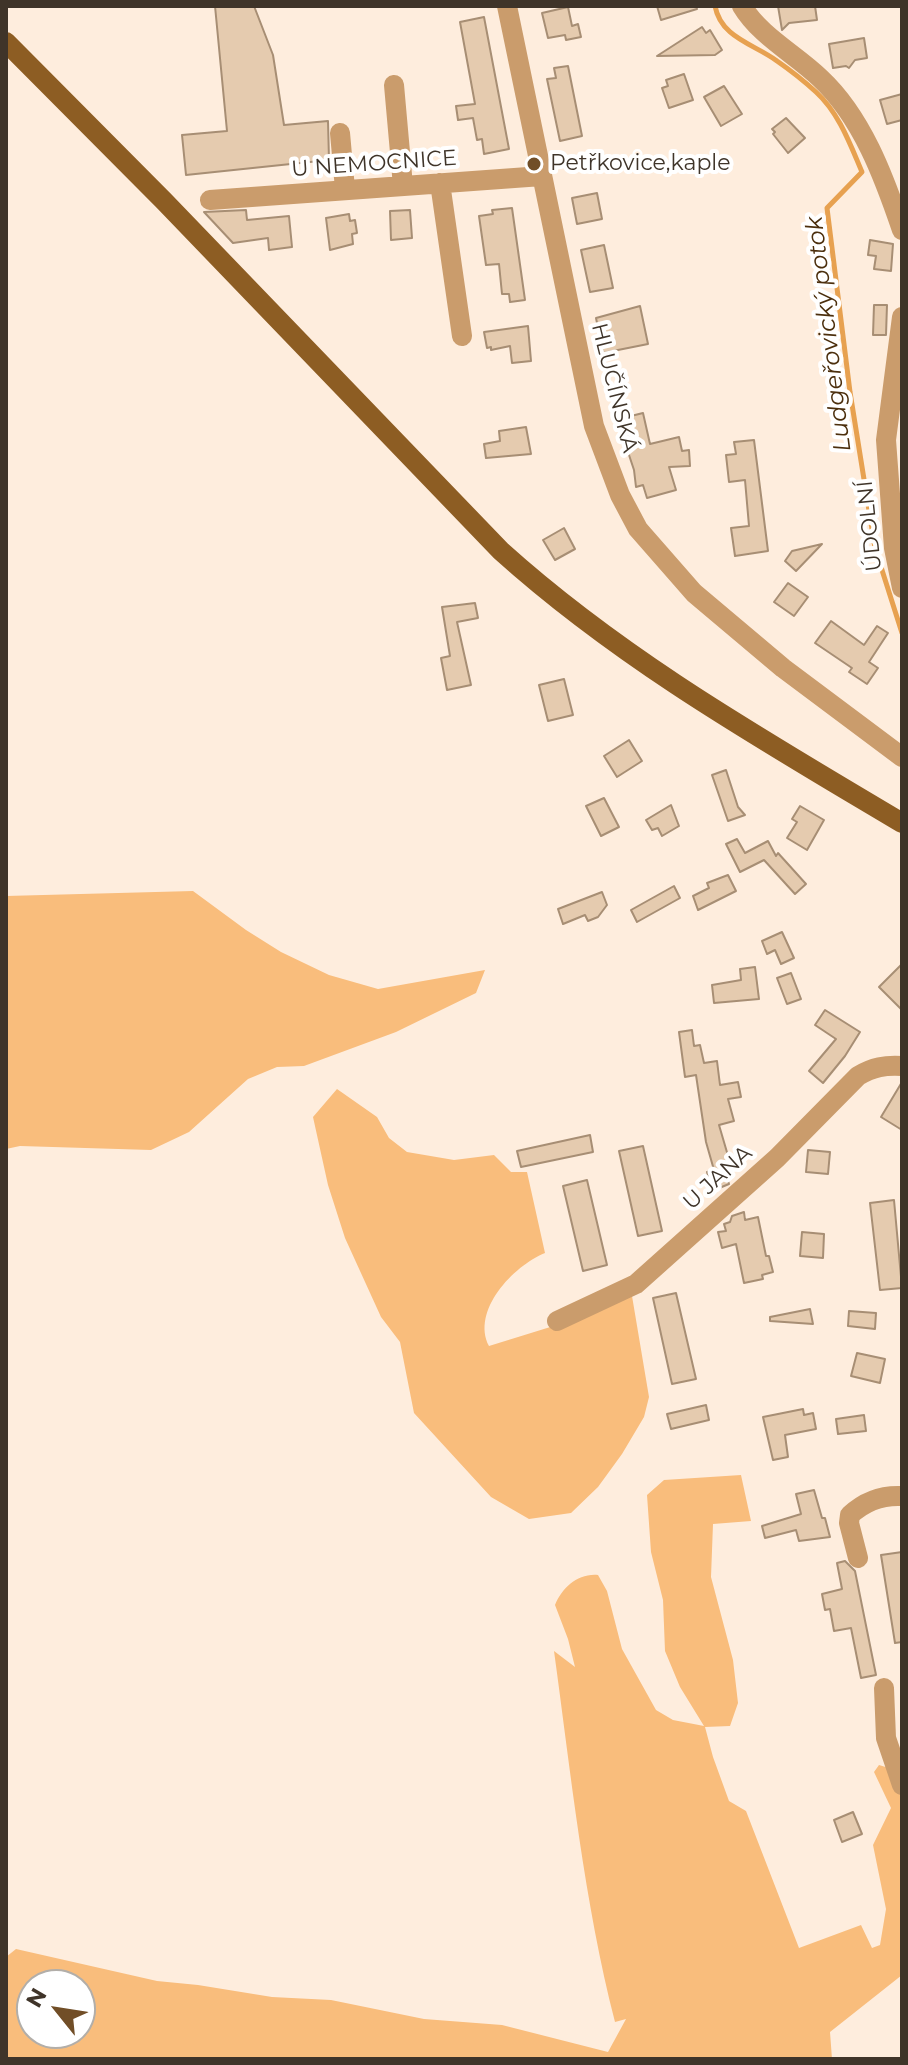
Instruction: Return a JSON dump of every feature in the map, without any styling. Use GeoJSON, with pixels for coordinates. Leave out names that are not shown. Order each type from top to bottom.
{"type":"FeatureCollection","features":[{"type":"Feature","properties":{"kind":"main road"},"geometry":{"type":"LineString","coordinates":[[6,42],[154,190],[501,551],[551,596],[674,685],[902,823]]}},
{"type":"Feature","properties":{"kind":"street","name":"HLUČÍNSKÁ"},"geometry":{"type":"LineString","coordinates":[[507,6],[594,426],[620,495],[638,529],[668,565],[723,620],[902,757]]}},
{"type":"Feature","properties":{"kind":"street"},"geometry":{"type":"LineString","coordinates":[[742,6],[752,20],[841,100],[879,170],[902,230]]}},
{"type":"Feature","properties":{"kind":"street"},"geometry":{"type":"LineString","coordinates":[[394,85],[403,186]]}},
{"type":"Feature","properties":{"kind":"street"},"geometry":{"type":"LineString","coordinates":[[340,133],[345,189]]}},
{"type":"Feature","properties":{"kind":"street","name":"U NEMOCNICE"},"geometry":{"type":"LineString","coordinates":[[210,200],[542,176]]}},
{"type":"Feature","properties":{"kind":"street"},"geometry":{"type":"LineString","coordinates":[[440,183],[462,336]]}},
{"type":"Feature","properties":{"kind":"street","name":"ÚDOLNÍ"},"geometry":{"type":"LineString","coordinates":[[902,317],[896,404],[886,440],[894,548],[902,588]]}},
{"type":"Feature","properties":{"kind":"street","name":"U JANA"},"geometry":{"type":"LineString","coordinates":[[557,1321],[636,1284],[777,1158],[858,1076],[885,1065],[902,1066]]}},
{"type":"Feature","properties":{"kind":"street"},"geometry":{"type":"LineString","coordinates":[[858,1558],[849,1523],[850,1515],[857,1508],[884,1495],[902,1496]]}},
{"type":"Feature","properties":{"kind":"street"},"geometry":{"type":"LineString","coordinates":[[884,1688],[886,1738],[902,1785]]}},
{"type":"Feature","properties":{"kind":"shaded area"},"geometry":{"type":"Polygon","coordinates":[[[193,891],[281,952],[329,975],[378,989],[485,970],[476,993],[396,1032],[304,1066],[277,1067],[248,1079],[189,1132],[151,1150],[20,1146],[6,1149],[6,896],[193,891]]]}},
{"type":"Feature","properties":{"kind":"shaded area"},"geometry":{"type":"Polygon","coordinates":[[[337,1089],[377,1117],[389,1138],[407,1152],[454,1160],[494,1155],[511,1172],[527,1172],[545,1253],[520,1268],[498,1291],[486,1319],[485,1332],[489,1346],[560,1324],[632,1296],[649,1397],[644,1417],[598,1487],[571,1513],[529,1519],[491,1497],[414,1413],[400,1342],[381,1317],[345,1238],[328,1185],[313,1117],[337,1089]]]}},
{"type":"Feature","properties":{"kind":"shaded area"},"geometry":{"type":"Polygon","coordinates":[[[741,1475],[751,1521],[713,1524],[711,1577],[733,1660],[738,1703],[730,1726],[705,1727],[729,1801],[746,1811],[799,1948],[861,1925],[872,1948],[880,1945],[886,1909],[873,1845],[891,1808],[874,1772],[879,1765],[902,1772],[902,1975],[830,2032],[832,2059],[6,2059],[6,1957],[16,1949],[157,1981],[272,1997],[331,2000],[424,2019],[502,2025],[608,2052],[626,2019],[615,2022],[587,1884],[554,1651],[575,1667],[555,1605],[562,1593],[577,1579],[598,1575],[607,1591],[622,1649],[656,1710],[673,1720],[704,1726],[680,1687],[665,1651],[663,1600],[651,1552],[647,1495],[664,1480],[741,1475]]]}},
{"type":"Feature","properties":{"kind":"building"},"geometry":{"type":"Polygon","coordinates":[[[215,6],[254,6],[273,55],[284,125],[328,121],[329,160],[186,175],[182,135],[227,131],[215,6]]]}},
{"type":"Feature","properties":{"kind":"building"},"geometry":{"type":"Polygon","coordinates":[[[657,6],[696,6],[697,9],[661,20],[657,6]]]}},
{"type":"Feature","properties":{"kind":"building"},"geometry":{"type":"Polygon","coordinates":[[[778,6],[815,6],[817,20],[789,23],[782,30],[778,6]]]}},
{"type":"Feature","properties":{"kind":"building"},"geometry":{"type":"Polygon","coordinates":[[[568,7],[572,26],[578,24],[581,37],[566,40],[565,35],[548,38],[542,13],[568,7]]]}},
{"type":"Feature","properties":{"kind":"building"},"geometry":{"type":"Polygon","coordinates":[[[484,17],[509,149],[484,154],[482,139],[477,140],[473,118],[458,120],[456,106],[475,104],[460,22],[484,17]]]}},
{"type":"Feature","properties":{"kind":"building"},"geometry":{"type":"Polygon","coordinates":[[[702,27],[706,33],[710,30],[722,50],[715,55],[657,56],[702,27]]]}},
{"type":"Feature","properties":{"kind":"building"},"geometry":{"type":"Polygon","coordinates":[[[864,38],[867,58],[855,60],[849,68],[833,68],[829,44],[864,38]]]}},
{"type":"Feature","properties":{"kind":"building"},"geometry":{"type":"Polygon","coordinates":[[[568,66],[582,136],[560,141],[547,79],[556,78],[554,68],[568,66]]]}},
{"type":"Feature","properties":{"kind":"building"},"geometry":{"type":"Polygon","coordinates":[[[684,74],[693,100],[669,108],[662,88],[668,86],[666,80],[684,74]]]}},
{"type":"Feature","properties":{"kind":"building"},"geometry":{"type":"Polygon","coordinates":[[[724,86],[742,114],[721,126],[704,97],[724,86]]]}},
{"type":"Feature","properties":{"kind":"building"},"geometry":{"type":"Polygon","coordinates":[[[902,94],[902,120],[887,124],[880,100],[902,94]]]}},
{"type":"Feature","properties":{"kind":"building"},"geometry":{"type":"Polygon","coordinates":[[[786,118],[805,138],[788,153],[772,129],[786,118]]]}},
{"type":"Feature","properties":{"kind":"building"},"geometry":{"type":"Polygon","coordinates":[[[597,193],[602,219],[577,224],[572,198],[597,193]]]}},
{"type":"Feature","properties":{"kind":"building"},"geometry":{"type":"Polygon","coordinates":[[[512,208],[525,300],[510,302],[509,294],[502,294],[499,264],[486,265],[479,216],[493,214],[492,210],[512,208]]]}},
{"type":"Feature","properties":{"kind":"building"},"geometry":{"type":"Polygon","coordinates":[[[246,210],[247,220],[289,216],[292,247],[269,250],[268,238],[233,243],[204,212],[246,210]]]}},
{"type":"Feature","properties":{"kind":"building"},"geometry":{"type":"Polygon","coordinates":[[[410,210],[412,238],[391,240],[390,211],[410,210]]]}},
{"type":"Feature","properties":{"kind":"building"},"geometry":{"type":"Polygon","coordinates":[[[349,214],[350,221],[355,220],[357,233],[352,234],[353,244],[330,250],[326,218],[349,214]]]}},
{"type":"Feature","properties":{"kind":"building"},"geometry":{"type":"Polygon","coordinates":[[[870,240],[893,244],[891,271],[874,269],[876,256],[868,255],[870,240]]]}},
{"type":"Feature","properties":{"kind":"building"},"geometry":{"type":"Polygon","coordinates":[[[604,245],[613,288],[590,292],[581,250],[604,245]]]}},
{"type":"Feature","properties":{"kind":"building"},"geometry":{"type":"Polygon","coordinates":[[[874,305],[887,305],[886,335],[873,335],[874,305]]]}},
{"type":"Feature","properties":{"kind":"building"},"geometry":{"type":"Polygon","coordinates":[[[640,306],[648,344],[603,353],[596,318],[640,306]]]}},
{"type":"Feature","properties":{"kind":"building"},"geometry":{"type":"Polygon","coordinates":[[[528,326],[531,361],[512,363],[510,346],[487,348],[484,332],[528,326]]]}},
{"type":"Feature","properties":{"kind":"building"},"geometry":{"type":"Polygon","coordinates":[[[643,413],[650,444],[679,437],[682,451],[689,450],[690,466],[669,467],[676,490],[647,498],[643,485],[636,487],[634,470],[619,425],[619,419],[643,413]]]}},
{"type":"Feature","properties":{"kind":"building"},"geometry":{"type":"Polygon","coordinates":[[[526,427],[531,454],[486,458],[484,444],[500,441],[499,431],[526,427]]]}},
{"type":"Feature","properties":{"kind":"building"},"geometry":{"type":"Polygon","coordinates":[[[754,440],[768,551],[735,556],[731,528],[749,526],[745,480],[729,482],[726,455],[736,454],[734,442],[754,440]]]}},
{"type":"Feature","properties":{"kind":"building"},"geometry":{"type":"Polygon","coordinates":[[[564,528],[575,549],[555,560],[543,540],[564,528]]]}},
{"type":"Feature","properties":{"kind":"building"},"geometry":{"type":"Polygon","coordinates":[[[822,544],[796,571],[785,561],[792,551],[822,544]]]}},
{"type":"Feature","properties":{"kind":"building"},"geometry":{"type":"Polygon","coordinates":[[[788,583],[808,597],[794,616],[774,602],[788,583]]]}},
{"type":"Feature","properties":{"kind":"building"},"geometry":{"type":"Polygon","coordinates":[[[475,603],[478,618],[457,622],[471,685],[447,690],[441,658],[450,656],[442,607],[475,603]]]}},
{"type":"Feature","properties":{"kind":"building"},"geometry":{"type":"Polygon","coordinates":[[[831,621],[864,645],[877,626],[888,633],[869,662],[878,668],[867,684],[849,672],[852,668],[815,643],[831,621]]]}},
{"type":"Feature","properties":{"kind":"building"},"geometry":{"type":"Polygon","coordinates":[[[564,679],[573,715],[548,721],[539,685],[564,679]]]}},
{"type":"Feature","properties":{"kind":"building"},"geometry":{"type":"Polygon","coordinates":[[[629,740],[642,761],[617,777],[604,756],[629,740]]]}},
{"type":"Feature","properties":{"kind":"building"},"geometry":{"type":"Polygon","coordinates":[[[726,770],[738,807],[745,815],[728,821],[712,775],[726,770]]]}},
{"type":"Feature","properties":{"kind":"building"},"geometry":{"type":"Polygon","coordinates":[[[604,798],[619,827],[601,836],[586,806],[604,798]]]}},
{"type":"Feature","properties":{"kind":"building"},"geometry":{"type":"Polygon","coordinates":[[[671,805],[679,826],[662,836],[658,828],[652,830],[646,820],[671,805]]]}},
{"type":"Feature","properties":{"kind":"building"},"geometry":{"type":"Polygon","coordinates":[[[800,806],[824,820],[807,850],[787,838],[797,822],[792,819],[800,806]]]}},
{"type":"Feature","properties":{"kind":"building"},"geometry":{"type":"Polygon","coordinates":[[[737,839],[745,853],[768,841],[776,856],[778,853],[806,884],[795,894],[764,860],[740,872],[726,844],[737,839]]]}},
{"type":"Feature","properties":{"kind":"building"},"geometry":{"type":"Polygon","coordinates":[[[728,875],[736,891],[698,910],[693,896],[709,888],[707,883],[728,875]]]}},
{"type":"Feature","properties":{"kind":"building"},"geometry":{"type":"Polygon","coordinates":[[[674,886],[680,898],[637,922],[631,910],[674,886]]]}},
{"type":"Feature","properties":{"kind":"building"},"geometry":{"type":"Polygon","coordinates":[[[602,892],[607,905],[598,917],[588,921],[585,915],[563,924],[558,909],[602,892]]]}},
{"type":"Feature","properties":{"kind":"building"},"geometry":{"type":"Polygon","coordinates":[[[782,932],[794,958],[781,964],[775,950],[767,954],[762,941],[782,932]]]}},
{"type":"Feature","properties":{"kind":"building"},"geometry":{"type":"Polygon","coordinates":[[[902,964],[902,1010],[879,987],[902,964]]]}},
{"type":"Feature","properties":{"kind":"building"},"geometry":{"type":"Polygon","coordinates":[[[755,967],[759,999],[714,1003],[712,985],[741,980],[740,969],[755,967]]]}},
{"type":"Feature","properties":{"kind":"building"},"geometry":{"type":"Polygon","coordinates":[[[791,973],[801,999],[787,1004],[777,978],[791,973]]]}},
{"type":"Feature","properties":{"kind":"building"},"geometry":{"type":"Polygon","coordinates":[[[825,1010],[860,1032],[823,1083],[809,1071],[836,1039],[815,1025],[825,1010]]]}},
{"type":"Feature","properties":{"kind":"building"},"geometry":{"type":"Polygon","coordinates":[[[692,1030],[694,1046],[700,1045],[704,1063],[717,1061],[720,1085],[738,1082],[741,1097],[728,1099],[734,1121],[719,1125],[731,1166],[724,1168],[729,1184],[712,1191],[707,1172],[714,1170],[706,1142],[696,1075],[685,1077],[679,1032],[692,1030]]]}},
{"type":"Feature","properties":{"kind":"building"},"geometry":{"type":"Polygon","coordinates":[[[902,1082],[902,1130],[881,1117],[902,1082]]]}},
{"type":"Feature","properties":{"kind":"building"},"geometry":{"type":"Polygon","coordinates":[[[590,1135],[593,1152],[521,1167],[517,1151],[590,1135]]]}},
{"type":"Feature","properties":{"kind":"building"},"geometry":{"type":"Polygon","coordinates":[[[643,1146],[662,1231],[638,1236],[619,1151],[643,1146]]]}},
{"type":"Feature","properties":{"kind":"building"},"geometry":{"type":"Polygon","coordinates":[[[808,1150],[830,1152],[828,1174],[806,1172],[808,1150]]]}},
{"type":"Feature","properties":{"kind":"building"},"geometry":{"type":"Polygon","coordinates":[[[587,1180],[607,1265],[583,1271],[563,1186],[587,1180]]]}},
{"type":"Feature","properties":{"kind":"building"},"geometry":{"type":"Polygon","coordinates":[[[894,1200],[902,1288],[880,1290],[870,1203],[894,1200]]]}},
{"type":"Feature","properties":{"kind":"building"},"geometry":{"type":"Polygon","coordinates":[[[744,1212],[745,1220],[758,1217],[766,1256],[769,1256],[773,1272],[762,1275],[763,1279],[744,1283],[736,1244],[722,1248],[718,1232],[726,1231],[724,1224],[730,1222],[732,1216],[744,1212]]]}},
{"type":"Feature","properties":{"kind":"building"},"geometry":{"type":"Polygon","coordinates":[[[802,1232],[824,1234],[823,1258],[800,1256],[802,1232]]]}},
{"type":"Feature","properties":{"kind":"building"},"geometry":{"type":"Polygon","coordinates":[[[676,1293],[696,1379],[672,1384],[653,1298],[676,1293]]]}},
{"type":"Feature","properties":{"kind":"building"},"geometry":{"type":"Polygon","coordinates":[[[810,1309],[813,1324],[770,1321],[770,1317],[810,1309]]]}},
{"type":"Feature","properties":{"kind":"building"},"geometry":{"type":"Polygon","coordinates":[[[849,1311],[876,1313],[875,1329],[848,1326],[849,1311]]]}},
{"type":"Feature","properties":{"kind":"building"},"geometry":{"type":"Polygon","coordinates":[[[857,1353],[885,1359],[880,1383],[851,1376],[857,1353]]]}},
{"type":"Feature","properties":{"kind":"building"},"geometry":{"type":"Polygon","coordinates":[[[706,1405],[709,1420],[671,1429],[667,1414],[706,1405]]]}},
{"type":"Feature","properties":{"kind":"building"},"geometry":{"type":"Polygon","coordinates":[[[803,1409],[804,1415],[813,1413],[816,1429],[785,1435],[788,1457],[773,1460],[763,1417],[803,1409]]]}},
{"type":"Feature","properties":{"kind":"building"},"geometry":{"type":"Polygon","coordinates":[[[864,1415],[866,1431],[838,1434],[836,1419],[864,1415]]]}},
{"type":"Feature","properties":{"kind":"building"},"geometry":{"type":"Polygon","coordinates":[[[814,1490],[830,1537],[799,1541],[796,1530],[765,1538],[762,1526],[801,1514],[796,1494],[814,1490]]]}},
{"type":"Feature","properties":{"kind":"building"},"geometry":{"type":"Polygon","coordinates":[[[902,1552],[902,1642],[895,1643],[881,1555],[902,1552]]]}},
{"type":"Feature","properties":{"kind":"building"},"geometry":{"type":"Polygon","coordinates":[[[845,1561],[855,1571],[876,1675],[861,1678],[851,1628],[834,1631],[830,1609],[825,1610],[822,1594],[842,1589],[837,1563],[845,1561]]]}},
{"type":"Feature","properties":{"kind":"building"},"geometry":{"type":"Polygon","coordinates":[[[853,1812],[862,1834],[842,1842],[834,1820],[853,1812]]]}},
{"type":"Feature","properties":{"kind":"waterway","name":"Ludgeřovický potok"},"geometry":{"type":"LineString","coordinates":[[715,6],[718,17],[731,33],[782,64],[824,100],[843,129],[862,172],[827,208],[850,392],[875,548],[902,633]]}},
{"type":"Feature","properties":{"kind":"place","name":"Petřkovice,kaple"},"geometry":{"type":"Point","coordinates":[534,164]}}]}
